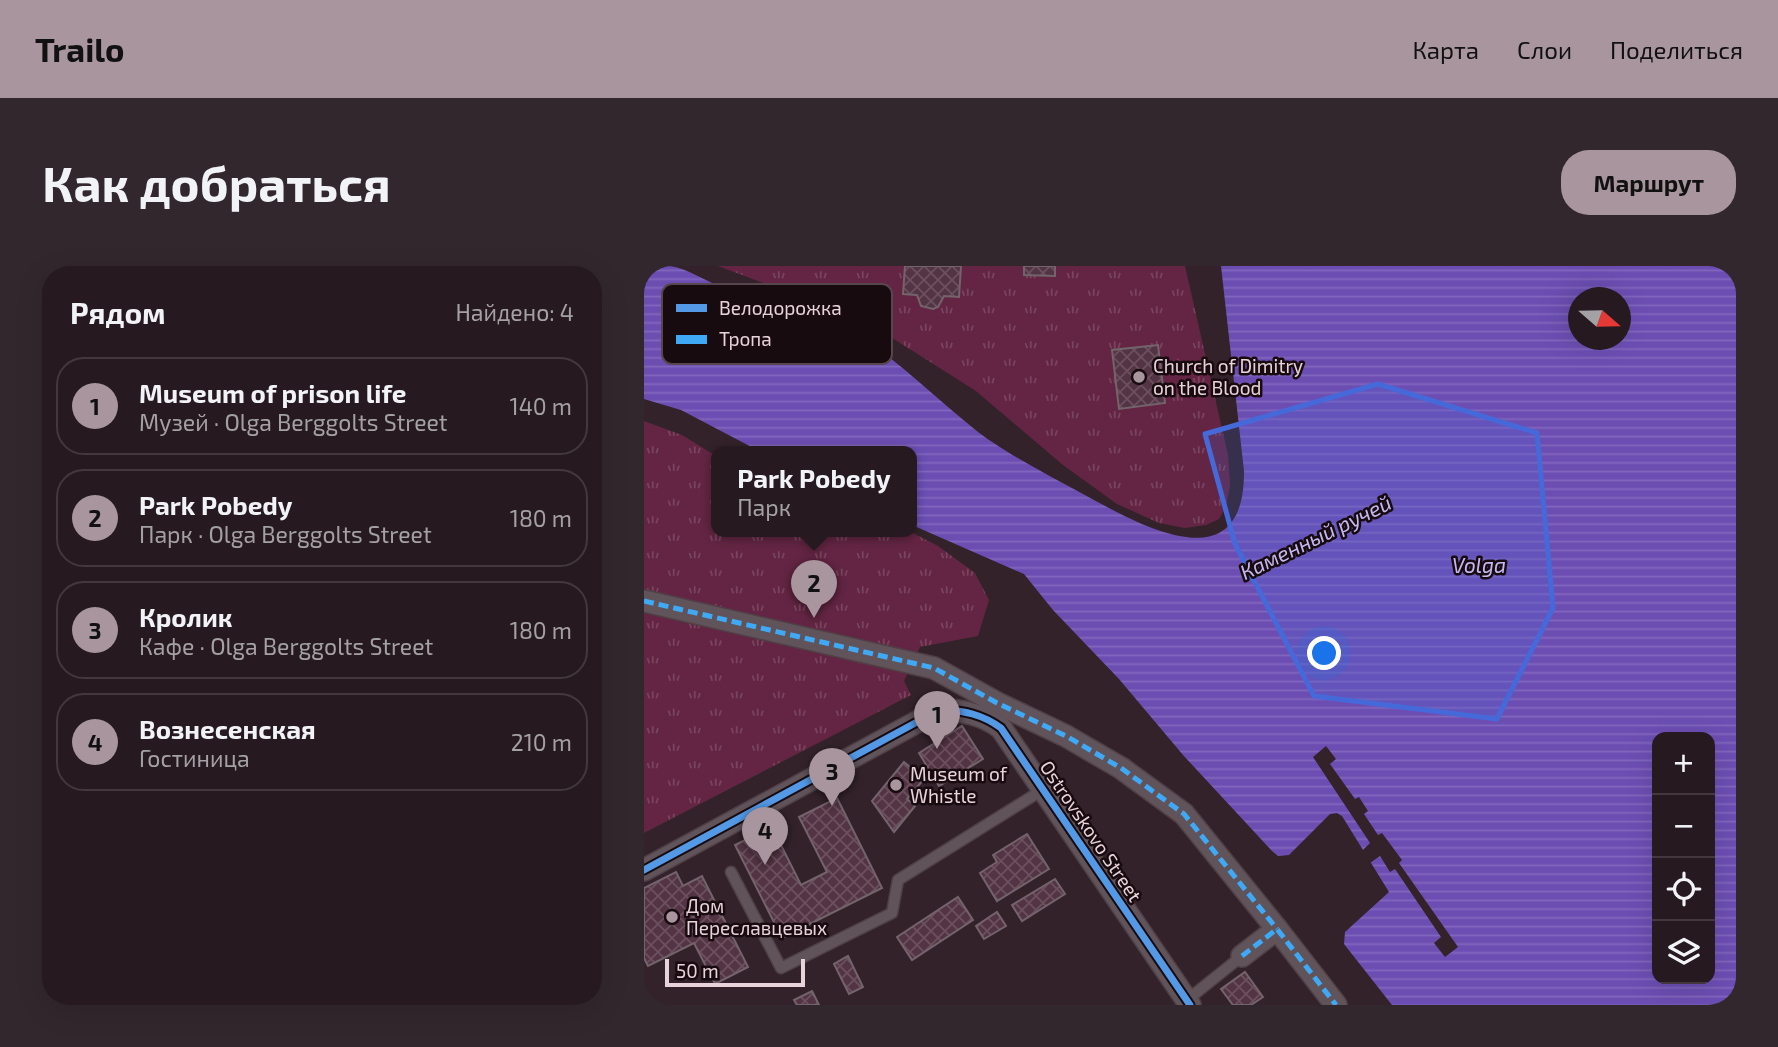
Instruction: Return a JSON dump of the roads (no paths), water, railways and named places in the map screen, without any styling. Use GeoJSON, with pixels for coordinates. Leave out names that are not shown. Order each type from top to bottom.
{"type":"FeatureCollection","features":[{"type":"Feature","properties":{"kind":"street"},"geometry":{"type":"LineString","coordinates":[[644,601],[934,668],[1110,761],[1184,814],[1336,1005]]}},
{"type":"Feature","properties":{"kind":"street","name":"Ostrovskovo Street"},"geometry":{"type":"LineString","coordinates":[[644,870],[941,709],[966,711],[988,719],[1001,728],[1189,1003]]}},
{"type":"Feature","properties":{"kind":"street"},"geometry":{"type":"LineString","coordinates":[[1242,956],[1278,929]]}},
{"type":"Feature","properties":{"kind":"lane"},"geometry":{"type":"LineString","coordinates":[[731,872],[781,968],[892,913],[898,880],[1044,789]]}},
{"type":"Feature","properties":{"kind":"lane"},"geometry":{"type":"LineString","coordinates":[[1189,1003],[1242,956]]}},
{"type":"Feature","properties":{"kind":"water","name":"Volga"},"geometry":{"type":"Polygon","coordinates":[[[644,266],[670,266],[715,284],[662,284],[662,364],[892,364],[892,360],[978,432],[1029,465],[1131,519],[1158,530],[1184,537],[1208,537],[1227,527],[1240,506],[1244,471],[1221,266],[1736,266],[1736,1005],[1392,1005],[1344,944],[1345,932],[1389,892],[1342,816],[1337,813],[1330,814],[1289,855],[1278,856],[1272,851],[1183,755],[1119,679],[1053,610],[1024,574],[917,527],[917,446],[750,446],[681,410],[644,399],[644,266]]]}},
{"type":"Feature","properties":{"kind":"place","name":"Church of Dimitry on the Blood"},"geometry":{"type":"Point","coordinates":[1139,377]}},
{"type":"Feature","properties":{"kind":"place","name":"Park Pobedy"},"geometry":{"type":"Point","coordinates":[814,618]}},
{"type":"Feature","properties":{"kind":"place","name":"Museum of prison life"},"geometry":{"type":"Point","coordinates":[937,749]}},
{"type":"Feature","properties":{"kind":"place","name":"Museum of Whistle"},"geometry":{"type":"Point","coordinates":[896,785]}},
{"type":"Feature","properties":{"kind":"place","name":"Кролик"},"geometry":{"type":"Point","coordinates":[832,806]}},
{"type":"Feature","properties":{"kind":"place","name":"Вознесенская"},"geometry":{"type":"Point","coordinates":[765,865]}},
{"type":"Feature","properties":{"kind":"place","name":"Дом Переславцевых"},"geometry":{"type":"Point","coordinates":[672,917]}},
{"type":"Feature","properties":{"kind":"water label","name":"Каменный ручей"},"geometry":{"type":"Point","coordinates":[1316,538]}}]}
